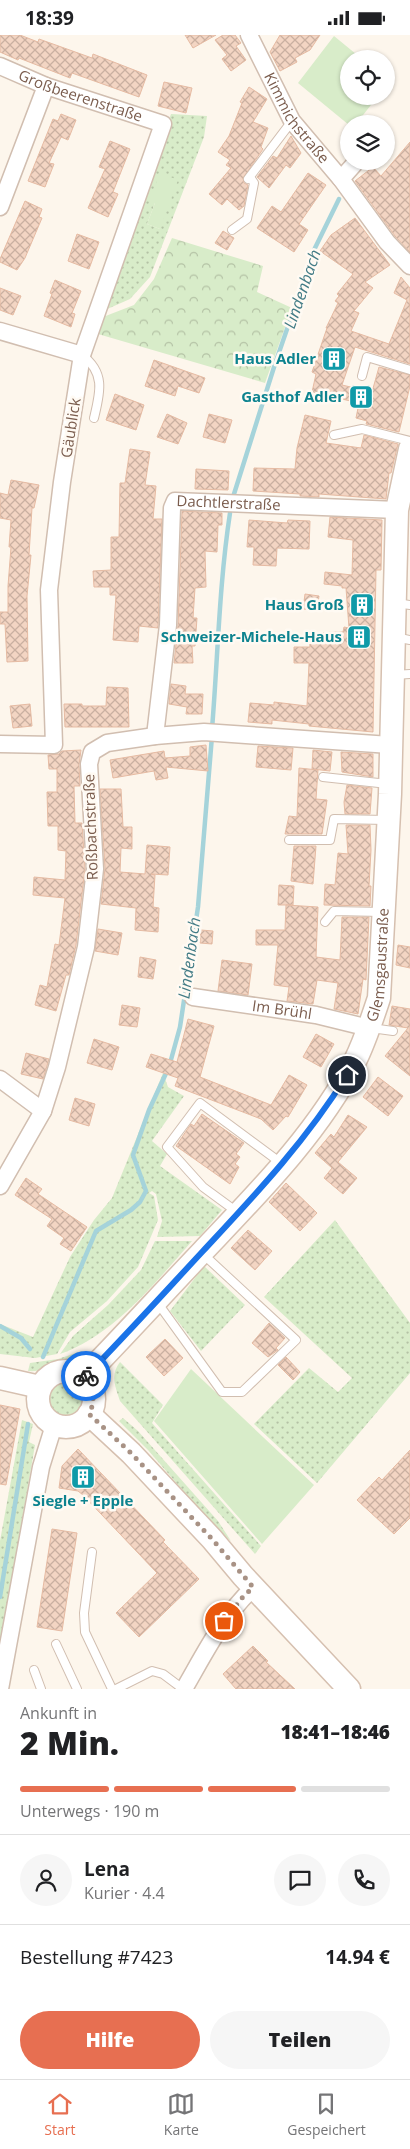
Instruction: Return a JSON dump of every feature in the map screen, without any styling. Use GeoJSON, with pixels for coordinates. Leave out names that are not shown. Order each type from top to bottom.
{"type":"FeatureCollection","features":[{"type":"Feature","properties":{"kind":"main road","name":"Glemsgaustraße"},"geometry":{"type":"LineString","coordinates":[[83,1378],[239,1213],[282,1164],[323,1113],[355,1061],[369,1027],[379,997],[389,820],[390,745],[401,675],[402,604],[398,509],[407,480],[410,449]]}},
{"type":"Feature","properties":{"kind":"main road"},"geometry":{"type":"LineString","coordinates":[[60,1372],[72,1372],[83,1378],[92,1391],[94,1399],[89,1414],[82,1422],[74,1426],[54,1425],[45,1418],[39,1409],[40,1387],[48,1377],[60,1372]]}},
{"type":"Feature","properties":{"kind":"main road"},"geometry":{"type":"LineString","coordinates":[[0,1378],[40,1387]]}},
{"type":"Feature","properties":{"kind":"main road"},"geometry":{"type":"LineString","coordinates":[[89,1414],[131,1453],[349,1689]]}},
{"type":"Feature","properties":{"kind":"street","name":"Kimmichstraße"},"geometry":{"type":"LineString","coordinates":[[249,36],[292,121],[340,179],[387,242],[410,266]]}},
{"type":"Feature","properties":{"kind":"street","name":"Großbeerenstraße"},"geometry":{"type":"LineString","coordinates":[[0,66],[46,86],[163,124]]}},
{"type":"Feature","properties":{"kind":"street"},"geometry":{"type":"LineString","coordinates":[[1,201],[46,86]]}},
{"type":"Feature","properties":{"kind":"street","name":"Gäublick"},"geometry":{"type":"LineString","coordinates":[[0,744],[54,745],[49,590],[62,482],[82,355],[163,124]]}},
{"type":"Feature","properties":{"kind":"street"},"geometry":{"type":"LineString","coordinates":[[340,179],[348,170]]}},
{"type":"Feature","properties":{"kind":"street"},"geometry":{"type":"LineString","coordinates":[[0,331],[82,355]]}},
{"type":"Feature","properties":{"kind":"street","name":"Dachtlerstraße"},"geometry":{"type":"LineString","coordinates":[[155,736],[168,625],[172,508],[175,501],[398,509]]}},
{"type":"Feature","properties":{"kind":"street","name":"Roßbachstraße"},"geometry":{"type":"LineString","coordinates":[[0,1186],[43,1111],[57,1067],[86,947],[95,869],[89,764],[92,752],[106,743],[204,732],[390,745]]}},
{"type":"Feature","properties":{"kind":"street","name":"Im Brühl"},"geometry":{"type":"LineString","coordinates":[[193,997],[316,1015],[369,1027]]}},
{"type":"Feature","properties":{"kind":"street"},"geometry":{"type":"LineString","coordinates":[[0,1079],[43,1111]]}},
{"type":"Feature","properties":{"kind":"street"},"geometry":{"type":"LineString","coordinates":[[0,1689],[41,1467],[54,1425]]}},
{"type":"Feature","properties":{"kind":"street"},"geometry":{"type":"LineString","coordinates":[[183,1689],[224,1621],[253,1587]]}},
{"type":"Feature","properties":{"kind":"lane"},"geometry":{"type":"LineString","coordinates":[[232,230],[247,219],[254,183],[249,178],[292,121]]}},
{"type":"Feature","properties":{"kind":"lane"},"geometry":{"type":"LineString","coordinates":[[82,355],[91,362],[100,379],[94,419]]}},
{"type":"Feature","properties":{"kind":"lane"},"geometry":{"type":"LineString","coordinates":[[362,376],[367,357],[410,370]]}},
{"type":"Feature","properties":{"kind":"lane"},"geometry":{"type":"LineString","coordinates":[[334,435],[362,429],[410,441]]}},
{"type":"Feature","properties":{"kind":"lane"},"geometry":{"type":"LineString","coordinates":[[323,777],[390,784]]}},
{"type":"Feature","properties":{"kind":"lane"},"geometry":{"type":"LineString","coordinates":[[289,840],[330,840],[334,819],[389,820]]}},
{"type":"Feature","properties":{"kind":"lane"},"geometry":{"type":"LineString","coordinates":[[325,922],[334,911],[384,912]]}},
{"type":"Feature","properties":{"kind":"lane"},"geometry":{"type":"LineString","coordinates":[[369,1027],[393,1031]]}},
{"type":"Feature","properties":{"kind":"lane"},"geometry":{"type":"LineString","coordinates":[[239,1213],[204,1187],[167,1147],[200,1103],[282,1164]]}},
{"type":"Feature","properties":{"kind":"lane"},"geometry":{"type":"LineString","coordinates":[[156,1302],[222,1392],[242,1392],[296,1340],[201,1253]]}},
{"type":"Feature","properties":{"kind":"lane"},"geometry":{"type":"LineString","coordinates":[[92,1552],[84,1613],[85,1631],[112,1689]]}},
{"type":"Feature","properties":{"kind":"lane"},"geometry":{"type":"LineString","coordinates":[[56,1644],[77,1689]]}},
{"type":"Feature","properties":{"kind":"lane"},"geometry":{"type":"LineString","coordinates":[[34,1670],[41,1689]]}},
{"type":"Feature","properties":{"kind":"lane"},"geometry":{"type":"LineString","coordinates":[[116,1689],[152,1671],[163,1674],[183,1689]]}},
{"type":"Feature","properties":{"kind":"green space"},"geometry":{"type":"Polygon","coordinates":[[[334,36],[351,50],[340,50],[340,105],[371,105],[363,115],[340,115],[340,118],[298,83],[334,36]]]}},
{"type":"Feature","properties":{"kind":"green space"},"geometry":{"type":"Polygon","coordinates":[[[171,114],[207,116],[204,137],[150,277],[130,299],[105,310],[171,114]],[[155,203],[147,224],[160,229],[155,203]]]}},
{"type":"Feature","properties":{"kind":"green space"},"geometry":{"type":"Polygon","coordinates":[[[160,173],[178,180],[160,229],[147,224],[155,203],[149,201],[160,173]]]}},
{"type":"Feature","properties":{"kind":"green space"},"geometry":{"type":"Polygon","coordinates":[[[172,238],[263,266],[257,292],[292,308],[265,383],[98,334],[103,317],[134,305],[154,279],[172,238]]]}},
{"type":"Feature","properties":{"kind":"green space"},"geometry":{"type":"Polygon","coordinates":[[[163,1073],[168,1087],[184,1096],[152,1141],[167,1154],[160,1166],[222,1210],[200,1236],[157,1237],[162,1221],[156,1194],[152,1191],[149,1193],[154,1196],[158,1220],[138,1267],[107,1301],[70,1332],[57,1354],[35,1358],[0,1354],[0,1324],[33,1337],[70,1257],[94,1220],[112,1198],[163,1073]]]}},
{"type":"Feature","properties":{"kind":"green space"},"geometry":{"type":"Polygon","coordinates":[[[335,1220],[410,1323],[410,1373],[317,1483],[254,1424],[309,1368],[338,1392],[352,1378],[264,1297],[335,1220]]]}},
{"type":"Feature","properties":{"kind":"green space"},"geometry":{"type":"Polygon","coordinates":[[[155,1241],[192,1241],[148,1290],[116,1321],[98,1335],[60,1354],[73,1336],[108,1305],[141,1270],[155,1241]]]}},
{"type":"Feature","properties":{"kind":"green space"},"geometry":{"type":"Polygon","coordinates":[[[204,1266],[245,1305],[201,1351],[170,1311],[204,1266]]]}},
{"type":"Feature","properties":{"kind":"green space"},"geometry":{"type":"Polygon","coordinates":[[[82,1351],[88,1357],[80,1361],[28,1371],[30,1363],[58,1359],[82,1351]]]}},
{"type":"Feature","properties":{"kind":"green space"},"geometry":{"type":"Polygon","coordinates":[[[120,1362],[163,1405],[152,1423],[261,1546],[255,1554],[120,1401],[114,1376],[120,1362]]]}},
{"type":"Feature","properties":{"kind":"green space"},"geometry":{"type":"Polygon","coordinates":[[[191,1369],[314,1485],[262,1544],[154,1421],[191,1369]]]}},
{"type":"Feature","properties":{"kind":"green space"},"geometry":{"type":"Polygon","coordinates":[[[66,1380],[73,1381],[79,1385],[83,1391],[83,1405],[79,1411],[73,1415],[66,1416],[59,1415],[53,1411],[49,1405],[48,1398],[49,1391],[53,1385],[59,1381],[66,1380]]]}},
{"type":"Feature","properties":{"kind":"green space"},"geometry":{"type":"Polygon","coordinates":[[[123,1418],[138,1431],[218,1521],[231,1541],[215,1528],[148,1450],[119,1421],[123,1418]]]}},
{"type":"Feature","properties":{"kind":"green space"},"geometry":{"type":"Polygon","coordinates":[[[22,1420],[33,1424],[29,1442],[35,1445],[0,1649],[0,1541],[22,1420]]]}},
{"type":"Feature","properties":{"kind":"building"},"geometry":{"type":"Polygon","coordinates":[[[0,35],[20,35],[38,42],[39,39],[92,58],[93,54],[147,75],[139,97],[72,73],[70,78],[0,52],[0,35]]]}},
{"type":"Feature","properties":{"kind":"building"},"geometry":{"type":"Polygon","coordinates":[[[185,35],[216,35],[193,48],[185,35]]]}},
{"type":"Feature","properties":{"kind":"building"},"geometry":{"type":"Polygon","coordinates":[[[223,35],[235,35],[241,43],[236,46],[246,60],[231,71],[222,59],[227,55],[215,40],[223,35]]]}},
{"type":"Feature","properties":{"kind":"building"},"geometry":{"type":"Polygon","coordinates":[[[280,35],[320,35],[310,50],[295,58],[297,62],[280,71],[270,52],[280,35]]]}},
{"type":"Feature","properties":{"kind":"building"},"geometry":{"type":"Polygon","coordinates":[[[164,82],[192,88],[186,113],[158,106],[164,82]]]}},
{"type":"Feature","properties":{"kind":"building"},"geometry":{"type":"Polygon","coordinates":[[[249,87],[267,99],[253,122],[268,128],[261,147],[263,149],[243,178],[244,183],[248,185],[244,206],[239,210],[227,199],[222,205],[209,194],[231,168],[226,165],[230,160],[218,152],[229,136],[242,103],[240,102],[249,87]]]}},
{"type":"Feature","properties":{"kind":"building"},"geometry":{"type":"Polygon","coordinates":[[[61,114],[76,120],[68,140],[61,137],[49,163],[54,164],[45,187],[28,181],[53,119],[58,121],[61,114]]]}},
{"type":"Feature","properties":{"kind":"building"},"geometry":{"type":"Polygon","coordinates":[[[291,136],[301,153],[290,168],[286,165],[269,188],[257,177],[273,156],[277,158],[291,136]]]}},
{"type":"Feature","properties":{"kind":"building"},"geometry":{"type":"Polygon","coordinates":[[[110,141],[130,149],[113,192],[118,194],[108,217],[88,208],[105,169],[99,167],[110,141]]]}},
{"type":"Feature","properties":{"kind":"building"},"geometry":{"type":"Polygon","coordinates":[[[410,142],[410,252],[395,236],[355,181],[369,170],[376,170],[381,176],[386,170],[395,170],[395,160],[410,142]]]}},
{"type":"Feature","properties":{"kind":"building"},"geometry":{"type":"Polygon","coordinates":[[[308,173],[326,185],[299,224],[308,230],[294,252],[257,228],[272,206],[281,212],[308,173]]]}},
{"type":"Feature","properties":{"kind":"building"},"geometry":{"type":"Polygon","coordinates":[[[25,201],[42,209],[39,217],[42,218],[25,258],[17,270],[0,262],[0,259],[25,201]]]}},
{"type":"Feature","properties":{"kind":"building"},"geometry":{"type":"Polygon","coordinates":[[[355,218],[390,265],[365,282],[373,288],[354,311],[359,313],[351,331],[389,344],[407,300],[394,293],[401,277],[410,288],[410,364],[355,347],[342,385],[372,392],[379,367],[410,375],[410,386],[399,432],[366,424],[367,421],[356,418],[359,403],[312,392],[316,374],[312,372],[326,328],[338,303],[335,301],[339,296],[337,294],[353,274],[320,251],[331,235],[355,218]]]}},
{"type":"Feature","properties":{"kind":"building"},"geometry":{"type":"Polygon","coordinates":[[[223,231],[234,238],[227,250],[215,243],[223,231]]]}},
{"type":"Feature","properties":{"kind":"building"},"geometry":{"type":"Polygon","coordinates":[[[77,234],[99,242],[89,269],[68,261],[77,234]]]}},
{"type":"Feature","properties":{"kind":"building"},"geometry":{"type":"Polygon","coordinates":[[[55,280],[81,291],[72,313],[75,314],[71,327],[44,316],[55,280]]]}},
{"type":"Feature","properties":{"kind":"building"},"geometry":{"type":"Polygon","coordinates":[[[0,288],[21,296],[13,315],[0,310],[0,288]]]}},
{"type":"Feature","properties":{"kind":"building"},"geometry":{"type":"Polygon","coordinates":[[[154,360],[205,378],[199,393],[178,386],[175,396],[145,386],[154,360]]]}},
{"type":"Feature","properties":{"kind":"building"},"geometry":{"type":"Polygon","coordinates":[[[115,394],[144,405],[136,430],[106,420],[115,394]]]}},
{"type":"Feature","properties":{"kind":"building"},"geometry":{"type":"Polygon","coordinates":[[[167,414],[187,423],[178,444],[157,437],[167,414]]]}},
{"type":"Feature","properties":{"kind":"building"},"geometry":{"type":"Polygon","coordinates":[[[209,414],[232,420],[225,443],[203,437],[209,414]]]}},
{"type":"Feature","properties":{"kind":"building"},"geometry":{"type":"Polygon","coordinates":[[[305,415],[331,421],[326,443],[361,448],[364,435],[398,444],[391,473],[389,473],[386,499],[319,494],[319,497],[300,496],[300,494],[253,491],[254,468],[295,469],[297,448],[305,415]]]}},
{"type":"Feature","properties":{"kind":"building"},"geometry":{"type":"Polygon","coordinates":[[[130,449],[150,452],[145,485],[156,486],[153,519],[162,519],[158,628],[139,626],[138,642],[113,640],[116,595],[110,595],[110,587],[94,587],[93,571],[111,570],[111,537],[119,537],[120,483],[125,483],[130,449]]]}},
{"type":"Feature","properties":{"kind":"building"},"geometry":{"type":"Polygon","coordinates":[[[196,469],[229,471],[228,490],[195,489],[196,469]]]}},
{"type":"Feature","properties":{"kind":"building"},"geometry":{"type":"Polygon","coordinates":[[[11,480],[39,485],[34,508],[32,508],[29,555],[31,555],[27,596],[28,661],[7,662],[5,624],[0,624],[0,612],[8,612],[11,520],[0,518],[0,493],[8,495],[11,480]]]}},
{"type":"Feature","properties":{"kind":"building"},"geometry":{"type":"Polygon","coordinates":[[[182,511],[222,513],[222,525],[218,525],[217,552],[205,551],[206,587],[195,588],[193,618],[197,618],[195,646],[192,646],[193,663],[174,663],[178,625],[182,511]]]}},
{"type":"Feature","properties":{"kind":"building"},"geometry":{"type":"Polygon","coordinates":[[[330,517],[382,520],[381,570],[376,570],[373,732],[309,726],[309,724],[272,720],[272,724],[248,722],[250,703],[274,705],[274,702],[307,706],[309,663],[294,663],[294,647],[310,647],[309,633],[343,632],[344,627],[349,628],[346,588],[324,584],[325,572],[352,575],[353,540],[328,537],[330,517]]]}},
{"type":"Feature","properties":{"kind":"building"},"geometry":{"type":"Polygon","coordinates":[[[249,520],[287,523],[288,520],[310,521],[309,549],[277,548],[276,566],[253,565],[254,547],[247,547],[249,520]]]}},
{"type":"Feature","properties":{"kind":"building"},"geometry":{"type":"Polygon","coordinates":[[[305,594],[319,596],[317,610],[303,609],[305,594]]]}},
{"type":"Feature","properties":{"kind":"building"},"geometry":{"type":"Polygon","coordinates":[[[171,684],[186,686],[185,694],[203,694],[202,714],[186,714],[187,707],[169,704],[171,684]]]}},
{"type":"Feature","properties":{"kind":"building"},"geometry":{"type":"Polygon","coordinates":[[[107,687],[128,688],[129,727],[65,727],[64,704],[106,706],[107,687]]]}},
{"type":"Feature","properties":{"kind":"building"},"geometry":{"type":"Polygon","coordinates":[[[30,704],[32,726],[13,728],[10,706],[30,704]]]}},
{"type":"Feature","properties":{"kind":"building"},"geometry":{"type":"Polygon","coordinates":[[[206,745],[208,771],[166,767],[168,778],[156,780],[154,771],[113,778],[110,760],[164,751],[165,758],[190,756],[190,747],[206,745]]]}},
{"type":"Feature","properties":{"kind":"building"},"geometry":{"type":"Polygon","coordinates":[[[258,746],[293,748],[291,770],[256,767],[258,746]]]}},
{"type":"Feature","properties":{"kind":"building"},"geometry":{"type":"Polygon","coordinates":[[[81,750],[79,765],[80,786],[74,786],[75,823],[82,823],[85,869],[76,945],[69,975],[66,975],[56,1011],[35,1005],[40,985],[47,987],[55,944],[59,945],[65,898],[33,895],[34,877],[65,880],[66,851],[58,850],[58,826],[48,826],[47,792],[57,792],[57,769],[49,769],[48,755],[59,754],[62,751],[81,750]]]}},
{"type":"Feature","properties":{"kind":"building"},"geometry":{"type":"Polygon","coordinates":[[[313,750],[332,752],[330,771],[312,769],[313,750]]]}},
{"type":"Feature","properties":{"kind":"building"},"geometry":{"type":"Polygon","coordinates":[[[341,752],[373,754],[373,777],[342,772],[341,752]]]}},
{"type":"Feature","properties":{"kind":"building"},"geometry":{"type":"Polygon","coordinates":[[[299,768],[318,770],[316,799],[327,800],[322,834],[285,834],[289,816],[297,817],[299,768]]]}},
{"type":"Feature","properties":{"kind":"building"},"geometry":{"type":"Polygon","coordinates":[[[347,785],[372,788],[370,814],[345,814],[344,802],[347,785]]]}},
{"type":"Feature","properties":{"kind":"building"},"geometry":{"type":"Polygon","coordinates":[[[100,789],[121,789],[123,827],[132,827],[132,849],[121,848],[120,872],[145,874],[147,845],[170,847],[168,875],[151,874],[155,875],[153,907],[159,908],[158,932],[135,930],[136,908],[101,904],[105,868],[100,789]]]}},
{"type":"Feature","properties":{"kind":"building"},"geometry":{"type":"Polygon","coordinates":[[[346,825],[370,825],[370,906],[324,905],[325,884],[335,885],[338,853],[348,854],[346,825]]]}},
{"type":"Feature","properties":{"kind":"building"},"geometry":{"type":"Polygon","coordinates":[[[294,846],[316,846],[313,884],[291,881],[294,846]]]}},
{"type":"Feature","properties":{"kind":"building"},"geometry":{"type":"Polygon","coordinates":[[[279,885],[294,886],[293,905],[278,905],[279,885]]]}},
{"type":"Feature","properties":{"kind":"building"},"geometry":{"type":"Polygon","coordinates":[[[286,905],[318,907],[316,957],[340,960],[342,917],[369,917],[366,980],[363,979],[358,1014],[334,1009],[338,983],[317,980],[313,1004],[287,1001],[289,987],[274,985],[278,945],[256,945],[256,930],[285,930],[286,905]]]}},
{"type":"Feature","properties":{"kind":"building"},"geometry":{"type":"Polygon","coordinates":[[[98,929],[122,933],[118,955],[95,951],[98,929]]]}},
{"type":"Feature","properties":{"kind":"building"},"geometry":{"type":"Polygon","coordinates":[[[201,930],[213,931],[212,944],[200,943],[201,930]]]}},
{"type":"Feature","properties":{"kind":"building"},"geometry":{"type":"Polygon","coordinates":[[[398,945],[410,947],[410,968],[396,965],[398,945]]]}},
{"type":"Feature","properties":{"kind":"building"},"geometry":{"type":"Polygon","coordinates":[[[140,957],[156,960],[153,979],[138,977],[140,957]]]}},
{"type":"Feature","properties":{"kind":"building"},"geometry":{"type":"Polygon","coordinates":[[[222,960],[252,964],[248,995],[218,991],[222,960]]]}},
{"type":"Feature","properties":{"kind":"building"},"geometry":{"type":"Polygon","coordinates":[[[122,1005],[140,1008],[137,1027],[119,1025],[122,1005]]]}},
{"type":"Feature","properties":{"kind":"building"},"geometry":{"type":"Polygon","coordinates":[[[392,1006],[410,1009],[410,1076],[385,1056],[408,1028],[389,1025],[392,1006]]]}},
{"type":"Feature","properties":{"kind":"building"},"geometry":{"type":"Polygon","coordinates":[[[188,1019],[214,1026],[200,1077],[271,1105],[289,1075],[307,1085],[288,1117],[286,1116],[273,1130],[261,1119],[175,1086],[178,1078],[146,1067],[151,1054],[177,1062],[188,1019]]]}},
{"type":"Feature","properties":{"kind":"building"},"geometry":{"type":"Polygon","coordinates":[[[316,1034],[334,1044],[321,1067],[303,1057],[316,1034]]]}},
{"type":"Feature","properties":{"kind":"building"},"geometry":{"type":"Polygon","coordinates":[[[94,1039],[119,1047],[112,1070],[87,1063],[94,1039]]]}},
{"type":"Feature","properties":{"kind":"building"},"geometry":{"type":"Polygon","coordinates":[[[26,1053],[49,1059],[43,1079],[21,1074],[26,1053]]]}},
{"type":"Feature","properties":{"kind":"building"},"geometry":{"type":"Polygon","coordinates":[[[378,1077],[403,1096],[388,1116],[363,1097],[378,1077]]]}},
{"type":"Feature","properties":{"kind":"building"},"geometry":{"type":"Polygon","coordinates":[[[75,1098],[95,1104],[89,1126],[69,1120],[75,1098]]]}},
{"type":"Feature","properties":{"kind":"building"},"geometry":{"type":"Polygon","coordinates":[[[202,1114],[244,1143],[236,1154],[240,1157],[235,1164],[239,1167],[230,1184],[176,1146],[191,1124],[194,1126],[202,1114]]]}},
{"type":"Feature","properties":{"kind":"building"},"geometry":{"type":"Polygon","coordinates":[[[348,1115],[367,1127],[338,1162],[357,1178],[343,1194],[324,1178],[332,1168],[315,1153],[331,1134],[334,1137],[348,1115]]]}},
{"type":"Feature","properties":{"kind":"building"},"geometry":{"type":"Polygon","coordinates":[[[26,1178],[42,1189],[38,1194],[87,1227],[71,1251],[60,1244],[64,1238],[47,1226],[52,1219],[15,1195],[26,1178]]]}},
{"type":"Feature","properties":{"kind":"building"},"geometry":{"type":"Polygon","coordinates":[[[286,1183],[317,1213],[300,1231],[269,1202],[286,1183]]]}},
{"type":"Feature","properties":{"kind":"building"},"geometry":{"type":"Polygon","coordinates":[[[248,1230],[272,1251],[255,1270],[231,1248],[248,1230]]]}},
{"type":"Feature","properties":{"kind":"building"},"geometry":{"type":"Polygon","coordinates":[[[269,1323],[285,1338],[276,1348],[278,1350],[268,1357],[252,1343],[269,1323]]]}},
{"type":"Feature","properties":{"kind":"building"},"geometry":{"type":"Polygon","coordinates":[[[165,1339],[183,1358],[164,1376],[146,1357],[165,1339]]]}},
{"type":"Feature","properties":{"kind":"building"},"geometry":{"type":"Polygon","coordinates":[[[286,1357],[300,1372],[293,1380],[278,1365],[286,1357]]]}},
{"type":"Feature","properties":{"kind":"building"},"geometry":{"type":"Polygon","coordinates":[[[0,1405],[20,1409],[6,1485],[0,1484],[0,1405]]]}},
{"type":"Feature","properties":{"kind":"building"},"geometry":{"type":"Polygon","coordinates":[[[78,1449],[165,1540],[163,1542],[199,1579],[139,1637],[116,1613],[157,1573],[83,1495],[78,1491],[59,1488],[62,1466],[78,1449]]]}},
{"type":"Feature","properties":{"kind":"building"},"geometry":{"type":"Polygon","coordinates":[[[410,1450],[410,1518],[394,1534],[357,1500],[379,1477],[382,1480],[410,1450]]]}},
{"type":"Feature","properties":{"kind":"building"},"geometry":{"type":"Polygon","coordinates":[[[52,1529],[77,1533],[62,1631],[37,1627],[52,1529]]]}},
{"type":"Feature","properties":{"kind":"building"},"geometry":{"type":"Polygon","coordinates":[[[253,1646],[268,1661],[266,1662],[295,1689],[236,1689],[223,1674],[253,1646]]]}},
{"type":"Feature","properties":{"kind":"waterway","name":"Lindenbach"},"geometry":{"type":"LineString","coordinates":[[234,494],[275,364],[315,248],[339,199]]}},
{"type":"Feature","properties":{"kind":"waterway","name":"Lindenbach"},"geometry":{"type":"LineString","coordinates":[[212,729],[221,594],[230,513]]}},
{"type":"Feature","properties":{"kind":"waterway","name":"Lindenbach"},"geometry":{"type":"LineString","coordinates":[[43,1357],[96,1231],[131,1210],[140,1202],[146,1191],[133,1155],[149,1110],[169,1067],[180,1027],[198,907],[212,736]]}},
{"type":"Feature","properties":{"kind":"waterway"},"geometry":{"type":"LineString","coordinates":[[0,1326],[21,1338],[30,1349]]}},
{"type":"Feature","properties":{"kind":"waterway","name":"Lindenbach"},"geometry":{"type":"LineString","coordinates":[[0,1597],[28,1424]]}},
{"type":"Feature","properties":{"kind":"way so far"},"geometry":{"type":"LineString","coordinates":[[86,1376],[83,1378],[89,1384],[94,1399],[93,1407],[89,1414],[131,1453],[212,1539],[253,1587],[224,1621]]}},
{"type":"Feature","properties":{"kind":"place","name":"Haus Adler"},"geometry":{"type":"Point","coordinates":[334,359]}},
{"type":"Feature","properties":{"kind":"place","name":"Gasthof Adler"},"geometry":{"type":"Point","coordinates":[361,397]}},
{"type":"Feature","properties":{"kind":"place","name":"Haus Groß"},"geometry":{"type":"Point","coordinates":[362,605]}},
{"type":"Feature","properties":{"kind":"place","name":"Schweizer-Michele-Haus"},"geometry":{"type":"Point","coordinates":[359,637]}},
{"type":"Feature","properties":{"kind":"place","name":"Siegle + Epple"},"geometry":{"type":"Point","coordinates":[83,1477]}},
{"type":"Feature","properties":{"kind":"route"},"geometry":{"type":"LineString","coordinates":[[86,1376],[173,1285],[288,1158],[323,1113],[347,1075]]}}]}
